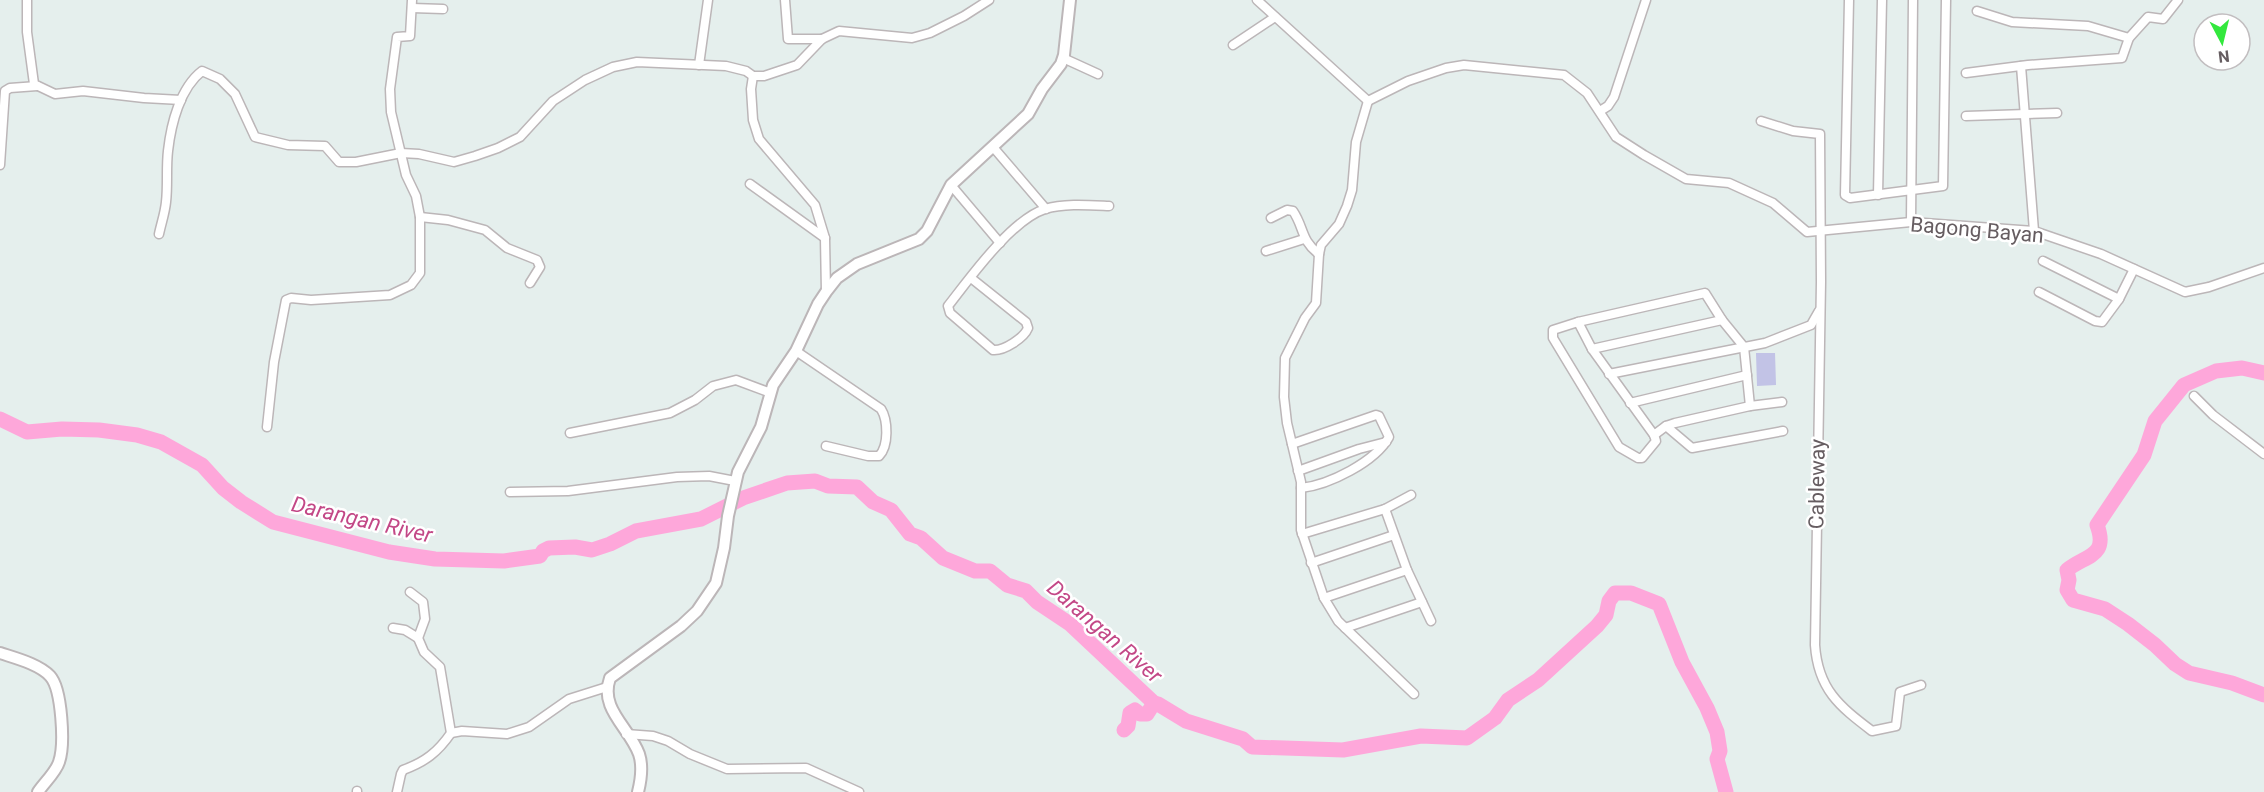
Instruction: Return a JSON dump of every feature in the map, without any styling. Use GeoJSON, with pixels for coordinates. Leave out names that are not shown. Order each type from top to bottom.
{"type":"FeatureCollection","features":[{"type":"Feature","properties":{"kind":"street"},"geometry":{"type":"LineString","coordinates":[[27,0],[27,32],[34,84],[37,86]]}},
{"type":"Feature","properties":{"kind":"street"},"geometry":{"type":"LineString","coordinates":[[699,65],[708,0]]}},
{"type":"Feature","properties":{"kind":"street"},"geometry":{"type":"LineString","coordinates":[[785,0],[788,39],[822,39]]}},
{"type":"Feature","properties":{"kind":"street"},"geometry":{"type":"LineString","coordinates":[[159,234],[166,203],[168,151],[181,100],[193,78],[202,71],[220,79],[235,94],[255,137],[288,145],[325,146],[339,162],[357,162],[401,153],[454,162],[520,138],[553,101],[585,80],[613,67],[637,62],[726,66],[746,71],[753,76],[773,74],[798,65],[822,39],[840,31],[912,38],[930,33],[989,0]]}},
{"type":"Feature","properties":{"kind":"street"},"geometry":{"type":"LineString","coordinates":[[638,792],[642,778],[639,755],[607,699],[610,678],[681,626],[697,611],[716,583],[738,472],[761,427],[773,385],[796,351],[826,292],[837,278],[857,264],[919,239],[927,231],[951,185],[1028,114],[1042,89],[1061,64],[1070,0]]}},
{"type":"Feature","properties":{"kind":"street"},"geometry":{"type":"LineString","coordinates":[[1257,0],[1368,101]]}},
{"type":"Feature","properties":{"kind":"street"},"geometry":{"type":"LineString","coordinates":[[1600,111],[1608,106],[1614,97],[1646,0]]}},
{"type":"Feature","properties":{"kind":"street"},"geometry":{"type":"LineString","coordinates":[[1849,0],[1846,198],[1941,187],[1944,184],[1946,0]]}},
{"type":"Feature","properties":{"kind":"street"},"geometry":{"type":"LineString","coordinates":[[1878,195],[1882,0]]}},
{"type":"Feature","properties":{"kind":"street"},"geometry":{"type":"LineString","coordinates":[[1911,222],[1913,0]]}},
{"type":"Feature","properties":{"kind":"street"},"geometry":{"type":"LineString","coordinates":[[1966,73],[2122,58],[2129,38],[2148,17],[2163,19],[2178,0]]}},
{"type":"Feature","properties":{"kind":"street"},"geometry":{"type":"LineString","coordinates":[[267,428],[274,362],[286,300],[390,295],[402,291],[418,278],[422,259],[420,217],[416,196],[406,175],[391,112],[390,89],[397,37],[410,36],[412,4],[443,9]]}},
{"type":"Feature","properties":{"kind":"street"},"geometry":{"type":"LineString","coordinates":[[1977,11],[2012,22],[2088,26],[2129,38]]}},
{"type":"Feature","properties":{"kind":"street"},"geometry":{"type":"LineString","coordinates":[[1233,45],[1275,17]]}},
{"type":"Feature","properties":{"kind":"street"},"geometry":{"type":"LineString","coordinates":[[1063,58],[1098,74]]}},
{"type":"Feature","properties":{"kind":"street"},"geometry":{"type":"LineString","coordinates":[[1414,694],[1338,621],[1324,598],[1302,534],[1301,488],[1284,397],[1285,358],[1305,318],[1316,303],[1318,254],[1321,245],[1339,224],[1347,207],[1352,190],[1356,142],[1368,101],[1408,81],[1446,68],[1464,65],[1564,75],[1587,93],[1616,137],[1668,169],[1686,179],[1729,183],[1773,203],[1807,232],[1820,232]]}},
{"type":"Feature","properties":{"kind":"street"},"geometry":{"type":"LineString","coordinates":[[2021,66],[2034,231]]}},
{"type":"Feature","properties":{"kind":"street"},"geometry":{"type":"LineString","coordinates":[[753,76],[751,89],[753,120],[759,139],[815,205],[825,238],[826,292]]}},
{"type":"Feature","properties":{"kind":"street"},"geometry":{"type":"LineString","coordinates":[[0,165],[5,92],[10,88],[37,86],[55,94],[83,91],[181,100]]}},
{"type":"Feature","properties":{"kind":"street"},"geometry":{"type":"LineString","coordinates":[[1966,116],[2057,113]]}},
{"type":"Feature","properties":{"kind":"street","name":"Cableway"},"geometry":{"type":"LineString","coordinates":[[1761,121],[1793,131],[1820,134],[1815,645],[1817,666],[1833,696],[1844,710],[1872,731],[1896,726],[1900,692],[1921,685]]}},
{"type":"Feature","properties":{"kind":"street"},"geometry":{"type":"LineString","coordinates":[[993,147],[1046,209]]}},
{"type":"Feature","properties":{"kind":"street"},"geometry":{"type":"LineString","coordinates":[[750,184],[825,238]]}},
{"type":"Feature","properties":{"kind":"street"},"geometry":{"type":"LineString","coordinates":[[951,185],[1000,243]]}},
{"type":"Feature","properties":{"kind":"street"},"geometry":{"type":"LineString","coordinates":[[971,278],[1026,322],[1028,328],[1026,333],[1002,350],[997,351],[950,313],[948,306],[971,278],[1000,243],[1024,221],[1046,209],[1109,206]]}},
{"type":"Feature","properties":{"kind":"street"},"geometry":{"type":"LineString","coordinates":[[1271,218],[1287,210],[1293,211],[1304,239],[1309,247],[1318,254]]}},
{"type":"Feature","properties":{"kind":"street"},"geometry":{"type":"LineString","coordinates":[[420,217],[448,220],[485,230],[507,248],[537,260],[540,267],[530,284]]}},
{"type":"Feature","properties":{"kind":"street","name":"Bagong Bayan"},"geometry":{"type":"LineString","coordinates":[[1820,232],[1911,222],[2034,231],[2101,254],[2185,292],[2209,287],[2264,268]]}},
{"type":"Feature","properties":{"kind":"street"},"geometry":{"type":"LineString","coordinates":[[1266,251],[1304,239]]}},
{"type":"Feature","properties":{"kind":"street"},"geometry":{"type":"LineString","coordinates":[[2043,261],[2119,299]]}},
{"type":"Feature","properties":{"kind":"street"},"geometry":{"type":"LineString","coordinates":[[2038,292],[2098,322],[2103,322],[2119,299],[2134,269]]}},
{"type":"Feature","properties":{"kind":"street"},"geometry":{"type":"LineString","coordinates":[[1578,322],[1592,349],[1654,435],[1656,441],[1642,458],[1638,458],[1619,447],[1553,338],[1553,330],[1578,322],[1705,292],[1722,320],[1744,347],[1750,406]]}},
{"type":"Feature","properties":{"kind":"street"},"geometry":{"type":"LineString","coordinates":[[1609,374],[1744,347],[1789,335],[1810,325],[1820,310]]}},
{"type":"Feature","properties":{"kind":"street"},"geometry":{"type":"LineString","coordinates":[[1592,349],[1722,320]]}},
{"type":"Feature","properties":{"kind":"street"},"geometry":{"type":"LineString","coordinates":[[796,351],[881,409],[885,415],[886,430],[883,452],[879,456],[868,456],[826,446]]}},
{"type":"Feature","properties":{"kind":"street"},"geometry":{"type":"LineString","coordinates":[[1630,403],[1747,375]]}},
{"type":"Feature","properties":{"kind":"street"},"geometry":{"type":"LineString","coordinates":[[570,434],[670,413],[714,386],[736,380],[771,393]]}},
{"type":"Feature","properties":{"kind":"street"},"geometry":{"type":"LineString","coordinates":[[2194,396],[2213,415],[2264,454]]}},
{"type":"Feature","properties":{"kind":"street"},"geometry":{"type":"LineString","coordinates":[[1654,435],[1666,426],[1750,406],[1782,402]]}},
{"type":"Feature","properties":{"kind":"street"},"geometry":{"type":"LineString","coordinates":[[1292,444],[1376,415],[1379,416],[1389,437],[1354,470],[1310,487],[1301,488]]}},
{"type":"Feature","properties":{"kind":"street"},"geometry":{"type":"LineString","coordinates":[[1666,426],[1692,448],[1783,431]]}},
{"type":"Feature","properties":{"kind":"street"},"geometry":{"type":"LineString","coordinates":[[1298,471],[1387,441]]}},
{"type":"Feature","properties":{"kind":"street"},"geometry":{"type":"LineString","coordinates":[[510,492],[560,492],[677,477],[709,476],[734,485]]}},
{"type":"Feature","properties":{"kind":"street"},"geometry":{"type":"LineString","coordinates":[[1302,534],[1385,509],[1411,495]]}},
{"type":"Feature","properties":{"kind":"street"},"geometry":{"type":"LineString","coordinates":[[1385,509],[1407,570],[1431,621]]}},
{"type":"Feature","properties":{"kind":"street"},"geometry":{"type":"LineString","coordinates":[[1311,562],[1394,536]]}},
{"type":"Feature","properties":{"kind":"street"},"geometry":{"type":"LineString","coordinates":[[1324,598],[1407,570]]}},
{"type":"Feature","properties":{"kind":"street"},"geometry":{"type":"LineString","coordinates":[[410,592],[423,602],[425,619],[418,638]]}},
{"type":"Feature","properties":{"kind":"street"},"geometry":{"type":"LineString","coordinates":[[1345,628],[1422,602]]}},
{"type":"Feature","properties":{"kind":"street"},"geometry":{"type":"LineString","coordinates":[[393,628],[405,630],[418,638],[424,652],[440,667],[451,733],[440,749],[427,760],[403,770],[397,792]]}},
{"type":"Feature","properties":{"kind":"street"},"geometry":{"type":"LineString","coordinates":[[0,653],[49,675],[56,684],[60,704],[62,741],[59,762],[38,792]]}},
{"type":"Feature","properties":{"kind":"street"},"geometry":{"type":"LineString","coordinates":[[451,733],[462,731],[507,734],[529,727],[569,699],[607,687]]}},
{"type":"Feature","properties":{"kind":"street"},"geometry":{"type":"LineString","coordinates":[[626,734],[652,736],[668,741],[690,754],[727,769],[806,768],[859,792]]}},
{"type":"Feature","properties":{"kind":"shaded area"},"geometry":{"type":"Polygon","coordinates":[[[1756,353],[1775,353],[1776,385],[1757,386],[1756,353]]]}},
{"type":"Feature","properties":{"kind":"waterway","name":"Darangan River"},"geometry":{"type":"LineString","coordinates":[[2264,373],[2242,368],[2216,371],[2184,385],[2155,421],[2144,455],[2097,525],[2100,536],[2098,549],[2067,570],[2069,580],[2067,590],[2073,600],[2105,609],[2128,624],[2189,673],[2232,683],[2264,695]]}},
{"type":"Feature","properties":{"kind":"waterway","name":"Darangan River"},"geometry":{"type":"LineString","coordinates":[[0,419],[27,432],[62,429],[99,430],[137,435],[161,442],[202,465],[223,488],[273,522],[389,552],[435,559],[504,561],[540,556],[549,548],[575,547],[592,550],[636,531],[701,519],[743,498],[787,483],[815,481],[828,486],[857,487],[873,502],[891,510],[910,534],[921,538],[943,558],[975,571],[990,571],[1007,585],[1026,591],[1037,602],[1070,624],[1154,703]]}},
{"type":"Feature","properties":{"kind":"waterway","name":"Darangan River"},"geometry":{"type":"LineString","coordinates":[[1124,730],[1128,726],[1130,713],[1135,710],[1140,714],[1147,714],[1154,703],[1186,721],[1243,739],[1252,747],[1343,750],[1421,736],[1467,738],[1495,718],[1508,700],[1538,680],[1597,626],[1606,615],[1609,601],[1615,593],[1631,593],[1659,604],[1682,662],[1717,732],[1720,751],[1717,759],[1726,792]]}}]}
